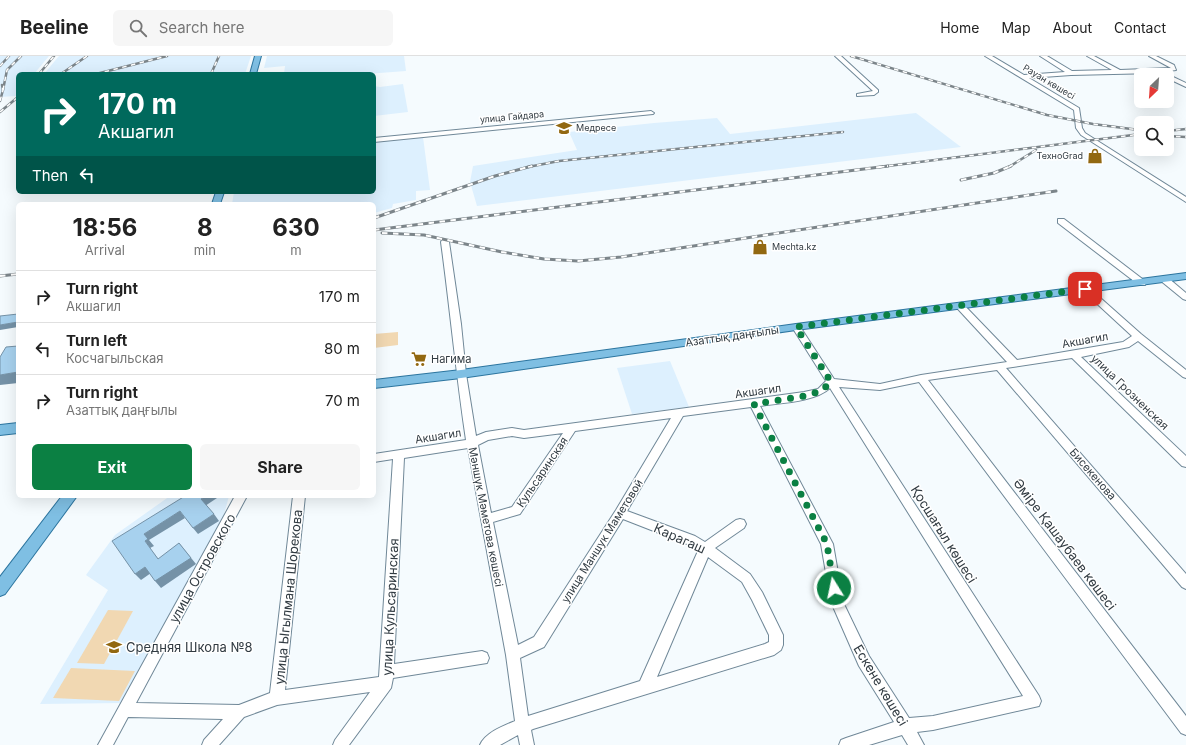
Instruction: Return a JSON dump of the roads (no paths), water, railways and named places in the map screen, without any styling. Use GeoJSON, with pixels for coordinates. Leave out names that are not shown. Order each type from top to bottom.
{"type":"FeatureCollection","features":[{"type":"Feature","properties":{"kind":"main road"},"geometry":{"type":"LineString","coordinates":[[254,72],[258,56]]}},
{"type":"Feature","properties":{"kind":"main road","name":"Азаттық даңғылы"},"geometry":{"type":"LineString","coordinates":[[376,384],[461,374],[796,327],[1186,276]]}},
{"type":"Feature","properties":{"kind":"main road"},"geometry":{"type":"LineString","coordinates":[[0,589],[68,498]]}},
{"type":"Feature","properties":{"kind":"street"},"geometry":{"type":"LineString","coordinates":[[838,56],[876,91],[874,93],[859,95]]}},
{"type":"Feature","properties":{"kind":"street","name":"Рауан көшесі"},"geometry":{"type":"LineString","coordinates":[[988,56],[1077,109],[1079,128],[1090,140],[1186,200]]}},
{"type":"Feature","properties":{"kind":"street"},"geometry":{"type":"LineString","coordinates":[[1043,56],[1071,73]]}},
{"type":"Feature","properties":{"kind":"street"},"geometry":{"type":"LineString","coordinates":[[1090,56],[1119,72]]}},
{"type":"Feature","properties":{"kind":"street"},"geometry":{"type":"LineString","coordinates":[[1152,56],[1173,68]]}},
{"type":"Feature","properties":{"kind":"street"},"geometry":{"type":"LineString","coordinates":[[1023,77],[1071,73],[1134,72]]}},
{"type":"Feature","properties":{"kind":"street"},"geometry":{"type":"LineString","coordinates":[[1174,80],[1186,85]]}},
{"type":"Feature","properties":{"kind":"street","name":"улица Гайдара"},"geometry":{"type":"LineString","coordinates":[[376,140],[651,113]]}},
{"type":"Feature","properties":{"kind":"street"},"geometry":{"type":"LineString","coordinates":[[1061,221],[1142,282]]}},
{"type":"Feature","properties":{"kind":"street","name":"Мәншүк Мәметова көшесі"},"geometry":{"type":"LineString","coordinates":[[445,242],[457,324],[461,374],[472,443],[513,655],[527,745]]}},
{"type":"Feature","properties":{"kind":"street"},"geometry":{"type":"LineString","coordinates":[[1164,279],[1186,297]]}},
{"type":"Feature","properties":{"kind":"street"},"geometry":{"type":"LineString","coordinates":[[1085,289],[1138,336],[1186,375]]}},
{"type":"Feature","properties":{"kind":"street"},"geometry":{"type":"LineString","coordinates":[[960,306],[1015,364]]}},
{"type":"Feature","properties":{"kind":"street","name":"Қосшағыл көшесі"},"geometry":{"type":"LineString","coordinates":[[796,327],[1034,701],[933,723],[906,726]]}},
{"type":"Feature","properties":{"kind":"street","name":"Акшагил"},"geometry":{"type":"LineString","coordinates":[[376,458],[472,443],[486,436],[512,432],[524,434],[754,404],[804,396],[821,391],[831,382],[880,387],[921,378],[1074,355],[1126,345],[1138,336]]}},
{"type":"Feature","properties":{"kind":"street","name":"улица Грозненская"},"geometry":{"type":"LineString","coordinates":[[1074,355],[1186,463]]}},
{"type":"Feature","properties":{"kind":"street","name":"Бисекенова"},"geometry":{"type":"LineString","coordinates":[[999,366],[1186,582]]}},
{"type":"Feature","properties":{"kind":"street","name":"Әміре Қашаубаев көшесі"},"geometry":{"type":"LineString","coordinates":[[921,378],[1186,728]]}},
{"type":"Feature","properties":{"kind":"street","name":"Ескене көшесі"},"geometry":{"type":"LineString","coordinates":[[754,404],[827,544],[837,602],[864,661],[917,745]]}},
{"type":"Feature","properties":{"kind":"street","name":"улица Маншук Маметовой"},"geometry":{"type":"LineString","coordinates":[[513,655],[539,642],[620,513],[679,414]]}},
{"type":"Feature","properties":{"kind":"street","name":"Кульсаринская"},"geometry":{"type":"LineString","coordinates":[[487,519],[516,511],[572,428]]}},
{"type":"Feature","properties":{"kind":"street","name":"улица Кульсаринская"},"geometry":{"type":"LineString","coordinates":[[340,745],[386,677],[399,454]]}},
{"type":"Feature","properties":{"kind":"street","name":"улица Островского"},"geometry":{"type":"LineString","coordinates":[[106,745],[240,498]]}},
{"type":"Feature","properties":{"kind":"street","name":"улица Ыгылмана Шорекова"},"geometry":{"type":"LineString","coordinates":[[277,698],[299,498]]}},
{"type":"Feature","properties":{"kind":"street","name":"Карагаш"},"geometry":{"type":"LineString","coordinates":[[620,513],[691,540],[719,557],[746,578],[757,596],[776,635],[776,645],[769,650],[645,686]]}},
{"type":"Feature","properties":{"kind":"street"},"geometry":{"type":"LineString","coordinates":[[487,745],[500,735],[523,726],[645,686],[705,549],[740,524]]}},
{"type":"Feature","properties":{"kind":"street"},"geometry":{"type":"LineString","coordinates":[[124,710],[239,712],[277,698],[482,658]]}},
{"type":"Feature","properties":{"kind":"street"},"geometry":{"type":"LineString","coordinates":[[209,745],[239,712]]}},
{"type":"Feature","properties":{"kind":"street"},"geometry":{"type":"LineString","coordinates":[[846,745],[906,726]]}},
{"type":"Feature","properties":{"kind":"railway"},"geometry":{"type":"LineString","coordinates":[[0,66],[9,56]]}},
{"type":"Feature","properties":{"kind":"railway"},"geometry":{"type":"LineString","coordinates":[[3,90],[7,70],[21,56]]}},
{"type":"Feature","properties":{"kind":"railway"},"geometry":{"type":"LineString","coordinates":[[41,72],[54,56]]}},
{"type":"Feature","properties":{"kind":"railway"},"geometry":{"type":"LineString","coordinates":[[64,72],[87,56]]}},
{"type":"Feature","properties":{"kind":"railway"},"geometry":{"type":"LineString","coordinates":[[104,72],[167,56]]}},
{"type":"Feature","properties":{"kind":"railway"},"geometry":{"type":"LineString","coordinates":[[212,72],[219,56]]}},
{"type":"Feature","properties":{"kind":"railway"},"geometry":{"type":"LineString","coordinates":[[851,56],[1047,115],[1093,124],[1134,129]]}},
{"type":"Feature","properties":{"kind":"railway"},"geometry":{"type":"LineString","coordinates":[[2,85],[3,90]]}},
{"type":"Feature","properties":{"kind":"railway"},"geometry":{"type":"LineString","coordinates":[[0,101],[3,90]]}},
{"type":"Feature","properties":{"kind":"railway"},"geometry":{"type":"LineString","coordinates":[[0,112],[16,99]]}},
{"type":"Feature","properties":{"kind":"railway"},"geometry":{"type":"LineString","coordinates":[[1174,130],[1186,129]]}},
{"type":"Feature","properties":{"kind":"railway"},"geometry":{"type":"LineString","coordinates":[[529,167],[559,161],[843,132]]}},
{"type":"Feature","properties":{"kind":"railway"},"geometry":{"type":"LineString","coordinates":[[882,167],[1134,135]]}},
{"type":"Feature","properties":{"kind":"railway"},"geometry":{"type":"LineString","coordinates":[[1174,136],[1186,137]]}},
{"type":"Feature","properties":{"kind":"railway"},"geometry":{"type":"LineString","coordinates":[[1010,166],[1036,150]]}},
{"type":"Feature","properties":{"kind":"railway"},"geometry":{"type":"LineString","coordinates":[[882,167],[888,166]]}},
{"type":"Feature","properties":{"kind":"railway"},"geometry":{"type":"LineString","coordinates":[[961,180],[994,173],[1010,166]]}},
{"type":"Feature","properties":{"kind":"railway"},"geometry":{"type":"LineString","coordinates":[[376,217],[495,176],[529,167]]}},
{"type":"Feature","properties":{"kind":"railway"},"geometry":{"type":"LineString","coordinates":[[376,230],[882,167]]}},
{"type":"Feature","properties":{"kind":"railway"},"geometry":{"type":"LineString","coordinates":[[382,233],[424,235],[502,252],[544,259],[578,261],[621,257],[1056,191]]}},
{"type":"Feature","properties":{"kind":"railway"},"geometry":{"type":"LineString","coordinates":[[0,276],[16,274]]}},
{"type":"Feature","properties":{"kind":"place","name":"Медресе"},"geometry":{"type":"Point","coordinates":[564,128]}},
{"type":"Feature","properties":{"kind":"place","name":"ТехноGrad"},"geometry":{"type":"Point","coordinates":[1095,156]}},
{"type":"Feature","properties":{"kind":"place","name":"Mechta.kz"},"geometry":{"type":"Point","coordinates":[760,247]}},
{"type":"Feature","properties":{"kind":"place","name":"Нагима"},"geometry":{"type":"Point","coordinates":[419,359]}},
{"type":"Feature","properties":{"kind":"place","name":"Средняя Школа №8"},"geometry":{"type":"Point","coordinates":[114,647]}}]}
